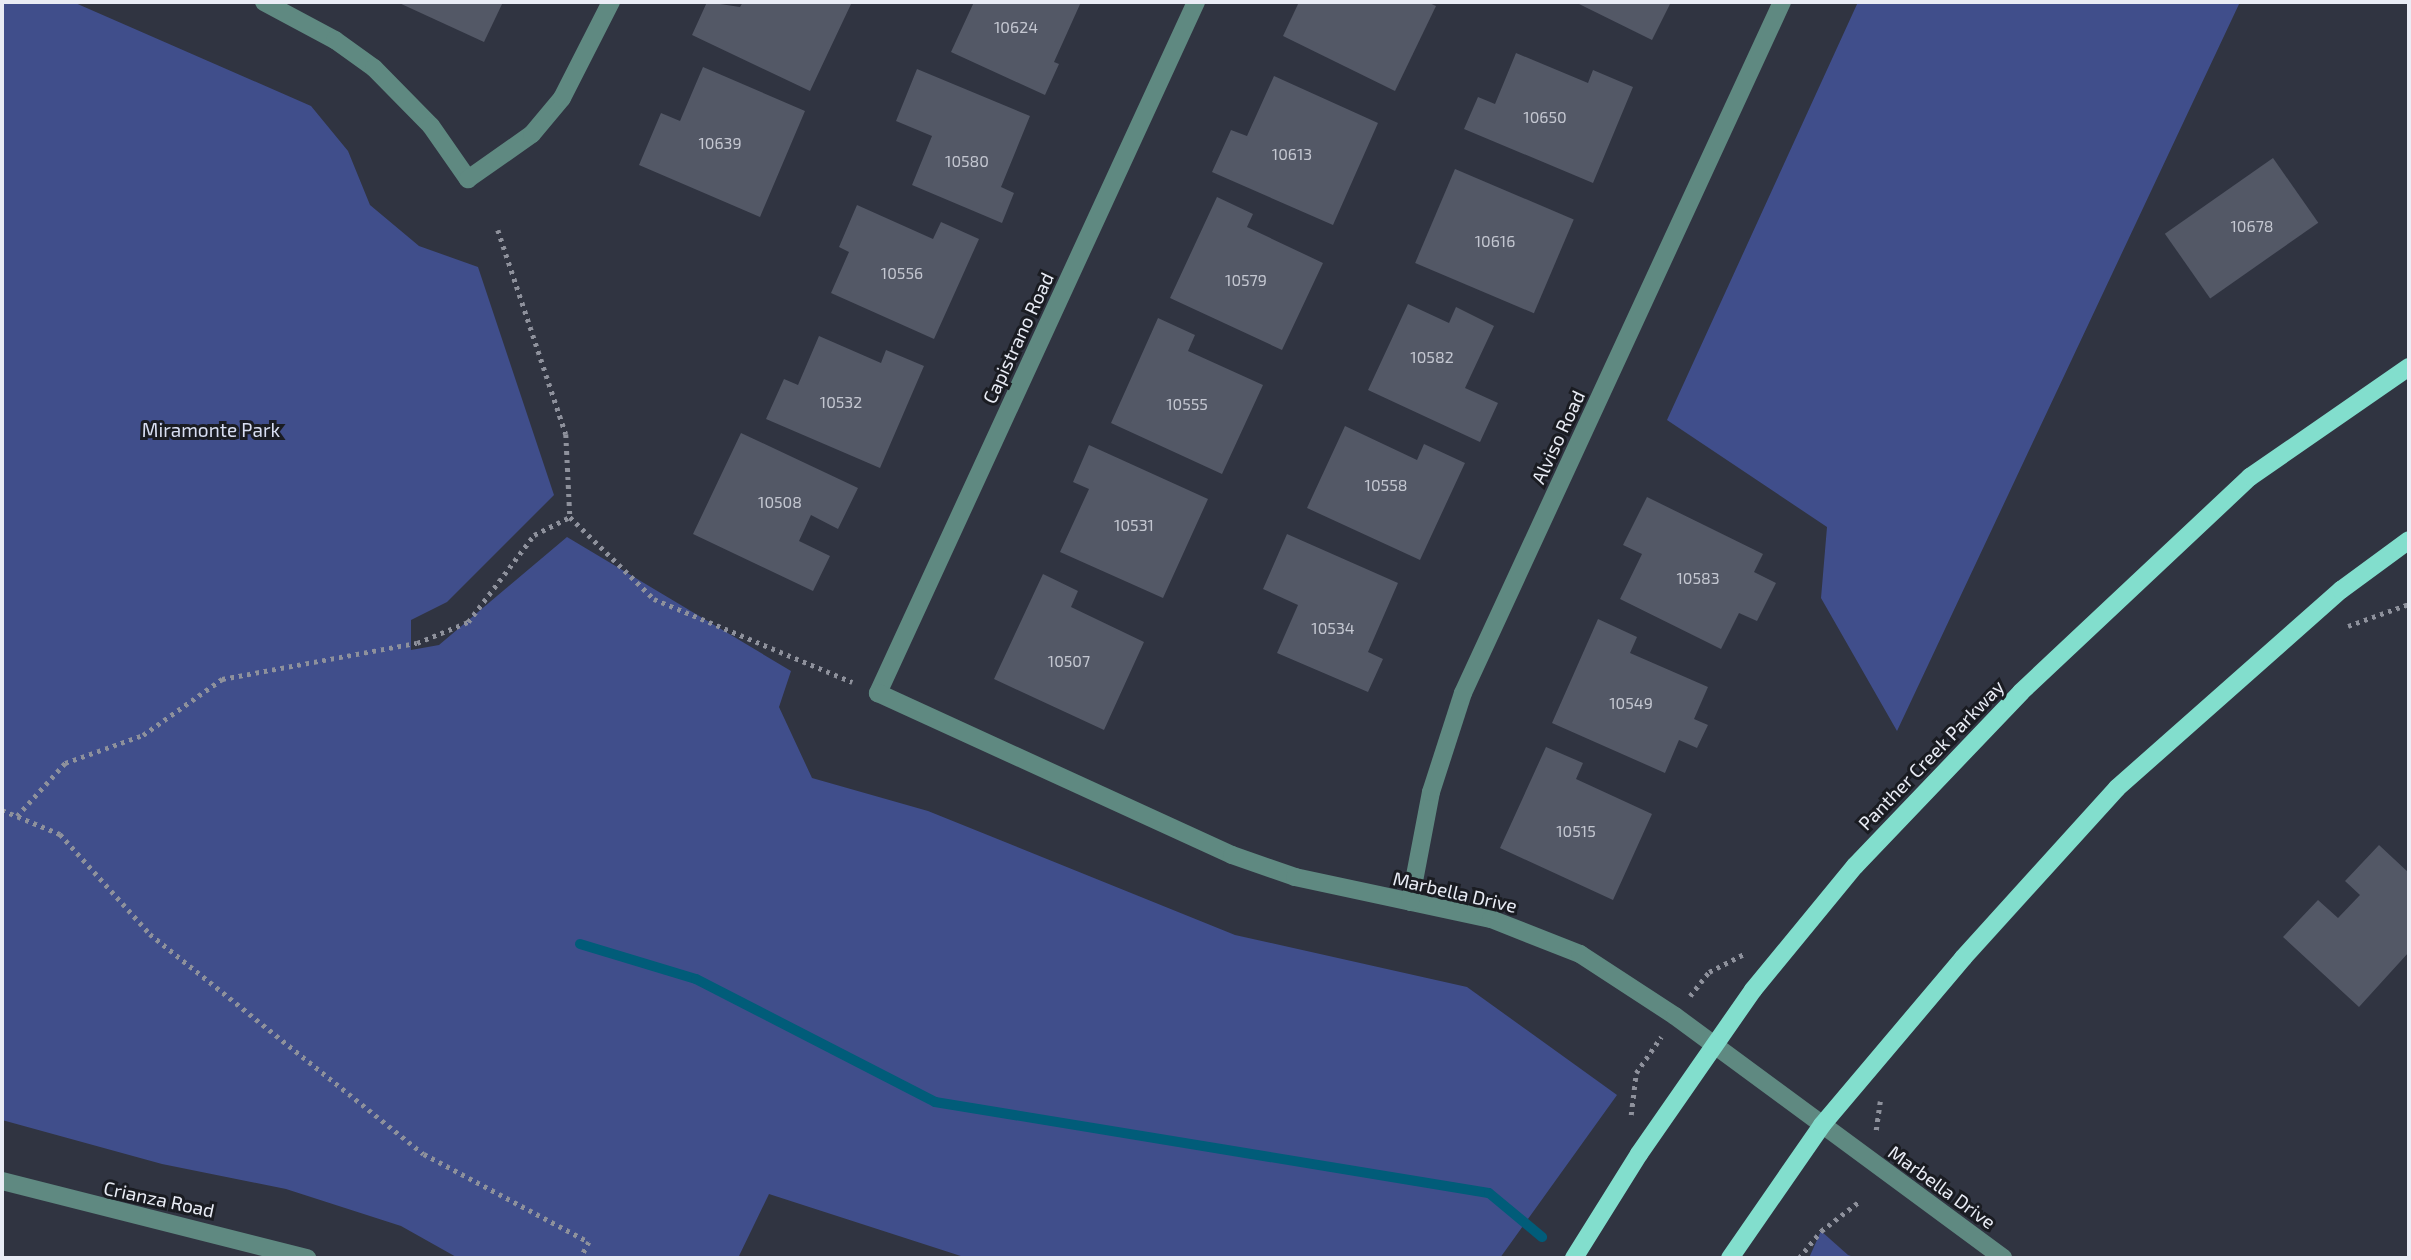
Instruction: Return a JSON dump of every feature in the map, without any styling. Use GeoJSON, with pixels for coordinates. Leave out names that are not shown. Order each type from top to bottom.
{"type":"FeatureCollection","features":[{"type":"Feature","properties":{"kind":"main road","name":"Panther Creek Parkway"},"geometry":{"type":"LineString","coordinates":[[1574,1258],[1754,990],[1854,866],[2021,692],[2250,477],[2409,367]]}},
{"type":"Feature","properties":{"kind":"main road"},"geometry":{"type":"LineString","coordinates":[[1730,1258],[1822,1125],[1963,958],[2117,788],[2341,590],[2409,540]]}},
{"type":"Feature","properties":{"kind":"street"},"geometry":{"type":"LineString","coordinates":[[264,2],[325,34],[374,68],[430,126],[468,179],[532,134],[562,98],[611,2]]}},
{"type":"Feature","properties":{"kind":"street","name":"Capistrano Road"},"geometry":{"type":"LineString","coordinates":[[878,692],[1196,2]]}},
{"type":"Feature","properties":{"kind":"street","name":"Alviso Road"},"geometry":{"type":"LineString","coordinates":[[1410,902],[1434,781],[1463,693],[1782,2]]}},
{"type":"Feature","properties":{"kind":"street","name":"Marbella Drive"},"geometry":{"type":"LineString","coordinates":[[878,692],[1233,855],[1295,877],[1491,919],[1580,954],[1714,1046],[2003,1258]]}},
{"type":"Feature","properties":{"kind":"street","name":"Crianza Road"},"geometry":{"type":"LineString","coordinates":[[2,1181],[307,1258]]}},
{"type":"Feature","properties":{"kind":"path"},"geometry":{"type":"LineString","coordinates":[[498,230],[566,434],[570,517],[654,599],[878,692]]}},
{"type":"Feature","properties":{"kind":"path"},"geometry":{"type":"LineString","coordinates":[[17,816],[65,763],[143,735],[222,679],[417,643],[468,622],[534,535],[570,517]]}},
{"type":"Feature","properties":{"kind":"path"},"geometry":{"type":"LineString","coordinates":[[2340,632],[2349,624],[2409,604]]}},
{"type":"Feature","properties":{"kind":"path"},"geometry":{"type":"LineString","coordinates":[[2,810],[60,834],[150,934],[424,1154],[589,1242],[581,1258]]}},
{"type":"Feature","properties":{"kind":"path"},"geometry":{"type":"LineString","coordinates":[[1881,1095],[1874,1128],[1883,1136]]}},
{"type":"Feature","properties":{"kind":"path"},"geometry":{"type":"LineString","coordinates":[[1799,1258],[1821,1231],[1860,1201]]}},
{"type":"Feature","properties":{"kind":"green space","name":"Miramonte Park"},"geometry":{"type":"Polygon","coordinates":[[[2,2],[73,2],[311,106],[348,151],[370,205],[419,246],[478,267],[554,495],[447,602],[411,620],[411,650],[439,645],[567,537],[791,671],[779,707],[812,778],[928,811],[1235,935],[1467,987],[1617,1095],[1500,1258],[967,1258],[769,1194],[738,1258],[458,1258],[401,1226],[286,1189],[162,1164],[2,1120],[2,2]]]}},
{"type":"Feature","properties":{"kind":"green space"},"geometry":{"type":"Polygon","coordinates":[[[1858,2],[2240,2],[1897,731],[1821,598],[1827,527],[1667,420],[1858,2]]]}},
{"type":"Feature","properties":{"kind":"green space"},"geometry":{"type":"Polygon","coordinates":[[[1821,1231],[1848,1255],[1857,1258],[1809,1258],[1821,1231]]]}},
{"type":"Feature","properties":{"kind":"building"},"geometry":{"type":"Polygon","coordinates":[[[397,2],[503,2],[484,42],[397,2]]]}},
{"type":"Feature","properties":{"kind":"building"},"geometry":{"type":"Polygon","coordinates":[[[707,2],[740,7],[743,2],[852,2],[810,91],[692,35],[707,2]]]}},
{"type":"Feature","properties":{"kind":"building"},"geometry":{"type":"Polygon","coordinates":[[[974,2],[1081,2],[1054,62],[1059,64],[1045,95],[951,52],[974,2]]]}},
{"type":"Feature","properties":{"kind":"building"},"geometry":{"type":"Polygon","coordinates":[[[1299,2],[1427,2],[1436,6],[1395,91],[1283,36],[1299,2]]]}},
{"type":"Feature","properties":{"kind":"building"},"geometry":{"type":"Polygon","coordinates":[[[1575,2],[1671,2],[1652,40],[1575,2]]]}},
{"type":"Feature","properties":{"kind":"building"},"geometry":{"type":"Polygon","coordinates":[[[1516,53],[1588,83],[1593,70],[1633,87],[1593,183],[1464,129],[1478,97],[1495,104],[1516,53]]]}},
{"type":"Feature","properties":{"kind":"building"},"geometry":{"type":"Polygon","coordinates":[[[703,67],[805,111],[760,217],[639,165],[661,113],[680,121],[703,67]]]}},
{"type":"Feature","properties":{"kind":"building"},"geometry":{"type":"Polygon","coordinates":[[[917,69],[1030,116],[1001,187],[1014,193],[1002,223],[912,185],[932,136],[896,121],[917,69]]]}},
{"type":"Feature","properties":{"kind":"building"},"geometry":{"type":"Polygon","coordinates":[[[1274,76],[1378,123],[1333,225],[1212,172],[1231,130],[1247,136],[1274,76]]]}},
{"type":"Feature","properties":{"kind":"building"},"geometry":{"type":"Polygon","coordinates":[[[2273,158],[2318,223],[2210,298],[2165,234],[2273,158]]]}},
{"type":"Feature","properties":{"kind":"building"},"geometry":{"type":"Polygon","coordinates":[[[1455,169],[1574,219],[1534,313],[1415,263],[1455,169]]]}},
{"type":"Feature","properties":{"kind":"building"},"geometry":{"type":"Polygon","coordinates":[[[1217,197],[1253,214],[1247,227],[1323,263],[1282,350],[1170,298],[1217,197]]]}},
{"type":"Feature","properties":{"kind":"building"},"geometry":{"type":"Polygon","coordinates":[[[857,205],[933,239],[941,222],[979,239],[934,339],[831,293],[849,252],[839,247],[857,205]]]}},
{"type":"Feature","properties":{"kind":"building"},"geometry":{"type":"Polygon","coordinates":[[[1408,304],[1449,323],[1456,307],[1494,326],[1465,388],[1498,403],[1480,442],[1368,390],[1408,304]]]}},
{"type":"Feature","properties":{"kind":"building"},"geometry":{"type":"Polygon","coordinates":[[[1158,318],[1195,335],[1188,351],[1263,385],[1222,474],[1111,423],[1158,318]]]}},
{"type":"Feature","properties":{"kind":"building"},"geometry":{"type":"Polygon","coordinates":[[[819,336],[881,363],[886,350],[924,366],[880,468],[766,419],[784,379],[798,385],[819,336]]]}},
{"type":"Feature","properties":{"kind":"building"},"geometry":{"type":"Polygon","coordinates":[[[1345,426],[1417,460],[1424,444],[1465,463],[1420,560],[1307,508],[1345,426]]]}},
{"type":"Feature","properties":{"kind":"building"},"geometry":{"type":"Polygon","coordinates":[[[741,433],[858,488],[838,529],[811,515],[799,541],[830,556],[813,591],[693,534],[741,433]]]}},
{"type":"Feature","properties":{"kind":"building"},"geometry":{"type":"Polygon","coordinates":[[[1089,445],[1208,499],[1163,598],[1060,552],[1089,489],[1073,482],[1089,445]]]}},
{"type":"Feature","properties":{"kind":"building"},"geometry":{"type":"Polygon","coordinates":[[[1647,497],[1763,554],[1754,572],[1776,583],[1757,621],[1739,613],[1721,649],[1620,599],[1642,554],[1623,545],[1647,497]]]}},
{"type":"Feature","properties":{"kind":"building"},"geometry":{"type":"Polygon","coordinates":[[[1287,534],[1398,583],[1368,652],[1383,659],[1368,692],[1277,653],[1298,605],[1263,589],[1287,534]]]}},
{"type":"Feature","properties":{"kind":"building"},"geometry":{"type":"Polygon","coordinates":[[[1043,574],[1078,591],[1071,607],[1144,642],[1104,730],[994,679],[1043,574]]]}},
{"type":"Feature","properties":{"kind":"building"},"geometry":{"type":"Polygon","coordinates":[[[1598,619],[1637,637],[1630,653],[1708,687],[1694,719],[1708,725],[1697,748],[1679,740],[1665,773],[1552,723],[1598,619]]]}},
{"type":"Feature","properties":{"kind":"building"},"geometry":{"type":"Polygon","coordinates":[[[1546,747],[1583,763],[1576,779],[1652,814],[1613,900],[1500,848],[1546,747]]]}},
{"type":"Feature","properties":{"kind":"building"},"geometry":{"type":"Polygon","coordinates":[[[2379,845],[2409,873],[2409,952],[2359,1007],[2283,937],[2318,900],[2338,918],[2360,895],[2345,881],[2379,845]]]}},
{"type":"Feature","properties":{"kind":"waterway"},"geometry":{"type":"LineString","coordinates":[[580,944],[696,979],[935,1102],[1489,1193],[1542,1237]]}}]}
